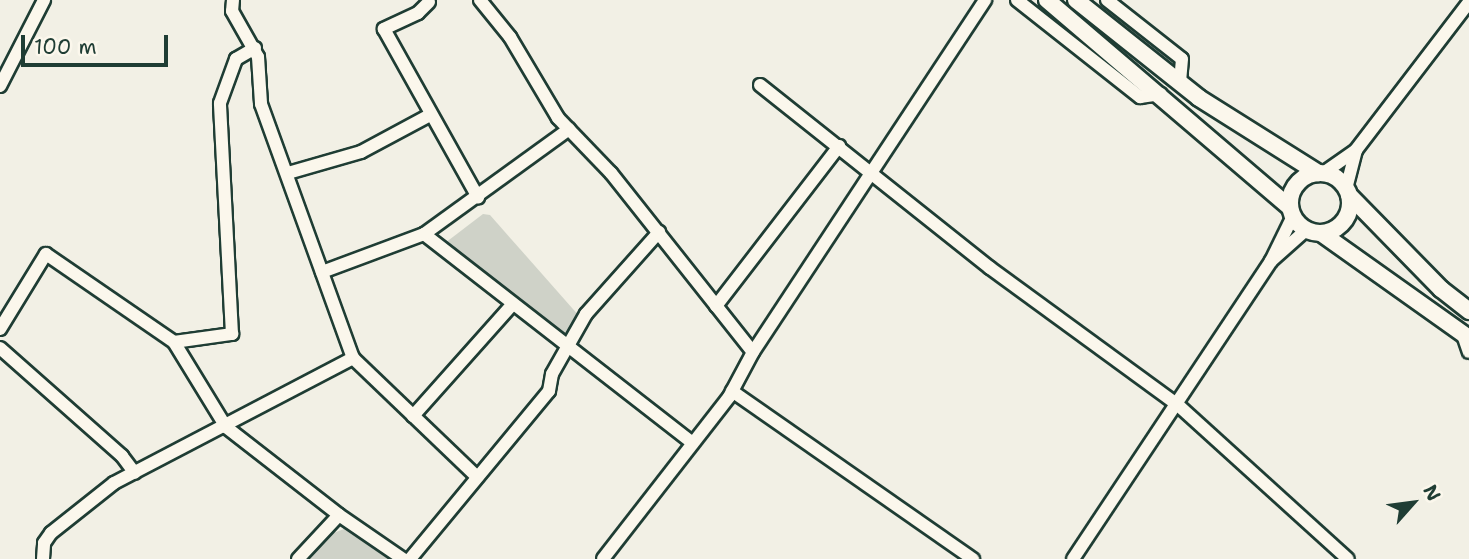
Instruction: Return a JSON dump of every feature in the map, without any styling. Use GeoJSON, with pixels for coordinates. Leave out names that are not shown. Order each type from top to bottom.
{"type":"FeatureCollection","features":[{"type":"Feature","properties":{"kind":"main road"},"geometry":{"type":"LineString","coordinates":[[1048,0],[1161,94],[1314,231],[1466,335]]}},
{"type":"Feature","properties":{"kind":"main road"},"geometry":{"type":"LineString","coordinates":[[1076,0],[1180,83],[1347,192],[1468,310]]}},
{"type":"Feature","properties":{"kind":"main road"},"geometry":{"type":"LineString","coordinates":[[1291,212],[1300,181],[1320,174]]}},
{"type":"Feature","properties":{"kind":"main road"},"geometry":{"type":"LineString","coordinates":[[1314,231],[1344,221],[1347,192]]}},
{"type":"Feature","properties":{"kind":"street"},"geometry":{"type":"LineString","coordinates":[[0,86],[44,0]]}},
{"type":"Feature","properties":{"kind":"street"},"geometry":{"type":"LineString","coordinates":[[233,0],[232,11],[255,48],[261,104],[353,358],[477,477]]}},
{"type":"Feature","properties":{"kind":"street"},"geometry":{"type":"LineString","coordinates":[[480,0],[510,37],[569,129],[659,232],[752,352]]}},
{"type":"Feature","properties":{"kind":"street"},"geometry":{"type":"LineString","coordinates":[[603,559],[732,391],[752,352],[985,0]]}},
{"type":"Feature","properties":{"kind":"street"},"geometry":{"type":"LineString","coordinates":[[1017,0],[1140,97],[1161,94]]}},
{"type":"Feature","properties":{"kind":"street"},"geometry":{"type":"LineString","coordinates":[[1107,0],[1182,59],[1180,83]]}},
{"type":"Feature","properties":{"kind":"street"},"geometry":{"type":"LineString","coordinates":[[429,1],[418,13],[384,29],[478,197]]}},
{"type":"Feature","properties":{"kind":"street"},"geometry":{"type":"LineString","coordinates":[[1320,174],[1356,150],[1467,8]]}},
{"type":"Feature","properties":{"kind":"street"},"geometry":{"type":"LineString","coordinates":[[174,342],[232,334],[220,103],[236,59],[255,48]]}},
{"type":"Feature","properties":{"kind":"street"},"geometry":{"type":"LineString","coordinates":[[760,85],[873,172],[990,268],[1178,405],[1348,559]]}},
{"type":"Feature","properties":{"kind":"street"},"geometry":{"type":"LineString","coordinates":[[288,173],[361,152],[430,115]]}},
{"type":"Feature","properties":{"kind":"street"},"geometry":{"type":"LineString","coordinates":[[322,272],[424,234],[569,129]]}},
{"type":"Feature","properties":{"kind":"street"},"geometry":{"type":"LineString","coordinates":[[716,306],[839,146]]}},
{"type":"Feature","properties":{"kind":"street"},"geometry":{"type":"LineString","coordinates":[[1347,192],[1356,150]]}},
{"type":"Feature","properties":{"kind":"street"},"geometry":{"type":"LineString","coordinates":[[1073,559],[1178,405],[1271,261],[1291,212]]}},
{"type":"Feature","properties":{"kind":"street"},"geometry":{"type":"LineString","coordinates":[[1271,261],[1314,231]]}},
{"type":"Feature","properties":{"kind":"street"},"geometry":{"type":"LineString","coordinates":[[410,559],[549,391],[552,374],[586,314],[659,232]]}},
{"type":"Feature","properties":{"kind":"street"},"geometry":{"type":"LineString","coordinates":[[424,234],[566,349],[692,443]]}},
{"type":"Feature","properties":{"kind":"street"},"geometry":{"type":"LineString","coordinates":[[0,329],[46,254],[174,342],[226,427],[339,515],[402,559]]}},
{"type":"Feature","properties":{"kind":"street"},"geometry":{"type":"LineString","coordinates":[[413,416],[512,305]]}},
{"type":"Feature","properties":{"kind":"street"},"geometry":{"type":"LineString","coordinates":[[1466,335],[1469,352]]}},
{"type":"Feature","properties":{"kind":"street"},"geometry":{"type":"LineString","coordinates":[[0,348],[102,437],[135,473]]}},
{"type":"Feature","properties":{"kind":"street"},"geometry":{"type":"LineString","coordinates":[[43,559],[44,543],[51,533],[114,484],[353,358]]}},
{"type":"Feature","properties":{"kind":"street"},"geometry":{"type":"LineString","coordinates":[[732,391],[973,559]]}},
{"type":"Feature","properties":{"kind":"street"},"geometry":{"type":"LineString","coordinates":[[298,559],[339,515]]}},
{"type":"Feature","properties":{"kind":"shaded area"},"geometry":{"type":"Polygon","coordinates":[[[483,214],[490,215],[580,317],[569,339],[564,340],[445,243],[483,214]]]}},
{"type":"Feature","properties":{"kind":"shaded area"},"geometry":{"type":"Polygon","coordinates":[[[344,529],[388,559],[306,559],[328,535],[344,529]]]}}]}
